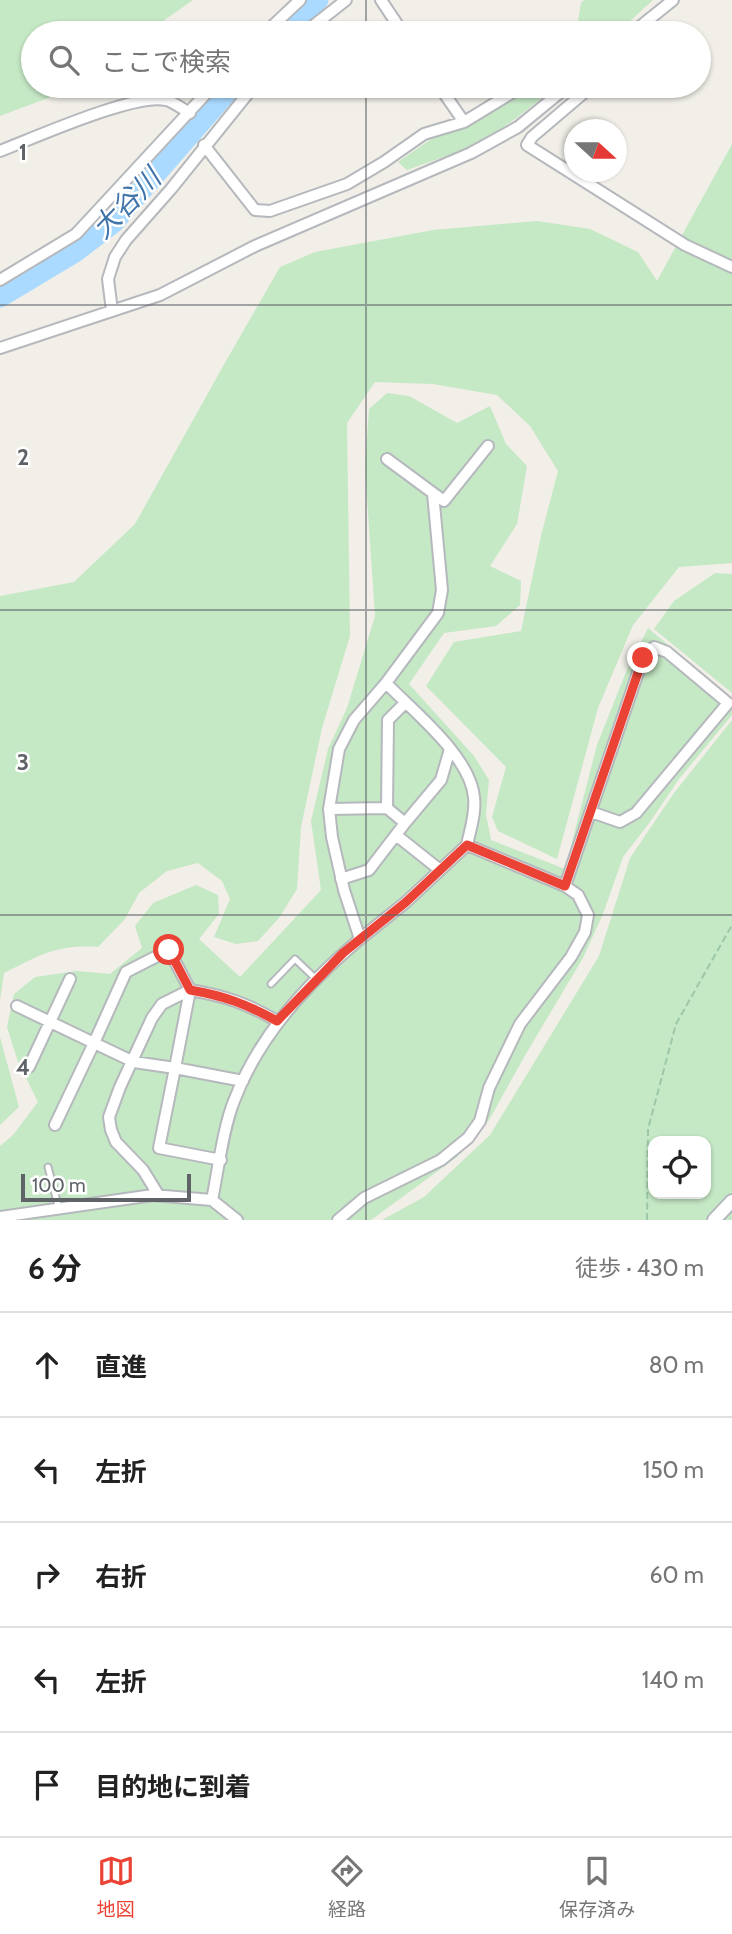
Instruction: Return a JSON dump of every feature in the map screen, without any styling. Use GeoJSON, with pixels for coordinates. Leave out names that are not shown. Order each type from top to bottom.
{"type":"FeatureCollection","features":[{"type":"Feature","properties":{"kind":"street"},"geometry":{"type":"LineString","coordinates":[[278,21],[300,0]]}},
{"type":"Feature","properties":{"kind":"street"},"geometry":{"type":"LineString","coordinates":[[319,21],[346,0]]}},
{"type":"Feature","properties":{"kind":"street"},"geometry":{"type":"LineString","coordinates":[[381,0],[395,21]]}},
{"type":"Feature","properties":{"kind":"street"},"geometry":{"type":"LineString","coordinates":[[647,21],[673,0]]}},
{"type":"Feature","properties":{"kind":"street"},"geometry":{"type":"LineString","coordinates":[[0,280],[76,234],[203,98]]}},
{"type":"Feature","properties":{"kind":"street"},"geometry":{"type":"LineString","coordinates":[[112,311],[108,279],[115,257],[126,240],[244,98]]}},
{"type":"Feature","properties":{"kind":"street"},"geometry":{"type":"LineString","coordinates":[[447,98],[464,122]]}},
{"type":"Feature","properties":{"kind":"street"},"geometry":{"type":"LineString","coordinates":[[204,145],[255,210],[270,211],[347,184],[424,134],[464,122],[503,98]]}},
{"type":"Feature","properties":{"kind":"street"},"geometry":{"type":"LineString","coordinates":[[0,348],[160,295],[255,246],[471,153],[518,127],[553,98]]}},
{"type":"Feature","properties":{"kind":"street"},"geometry":{"type":"LineString","coordinates":[[578,98],[532,136],[527,145],[685,246],[732,267]]}},
{"type":"Feature","properties":{"kind":"street"},"geometry":{"type":"LineString","coordinates":[[0,151],[120,106],[158,99],[168,100],[190,113]]}},
{"type":"Feature","properties":{"kind":"street"},"geometry":{"type":"LineString","coordinates":[[387,459],[444,502],[488,446]]}},
{"type":"Feature","properties":{"kind":"street"},"geometry":{"type":"LineString","coordinates":[[360,939],[341,879],[329,809],[339,749],[354,720],[438,614],[442,590],[433,493]]}},
{"type":"Feature","properties":{"kind":"street"},"geometry":{"type":"LineString","coordinates":[[565,886],[643,658],[654,647],[667,653],[728,703],[636,813],[620,822],[591,812]]}},
{"type":"Feature","properties":{"kind":"street"},"geometry":{"type":"LineString","coordinates":[[212,1200],[232,1103],[256,1051],[277,1021],[360,939],[406,902],[467,845],[474,814],[474,795],[466,770],[450,749],[386,683]]}},
{"type":"Feature","properties":{"kind":"street"},"geometry":{"type":"LineString","coordinates":[[387,808],[388,720],[405,703]]}},
{"type":"Feature","properties":{"kind":"street"},"geometry":{"type":"LineString","coordinates":[[341,879],[369,870],[441,780],[450,749]]}},
{"type":"Feature","properties":{"kind":"street"},"geometry":{"type":"LineString","coordinates":[[329,809],[387,808],[405,823]]}},
{"type":"Feature","properties":{"kind":"street"},"geometry":{"type":"LineString","coordinates":[[396,835],[440,870]]}},
{"type":"Feature","properties":{"kind":"street"},"geometry":{"type":"LineString","coordinates":[[338,1220],[364,1198],[441,1160],[468,1138],[480,1121],[489,1088],[520,1024],[571,957],[585,932],[588,915],[578,895],[565,886],[467,845]]}},
{"type":"Feature","properties":{"kind":"street"},"geometry":{"type":"LineString","coordinates":[[55,1125],[126,972],[169,950],[190,990],[159,1148],[220,1160]]}},
{"type":"Feature","properties":{"kind":"street"},"geometry":{"type":"LineString","coordinates":[[29,1067],[70,979]]}},
{"type":"Feature","properties":{"kind":"street"},"geometry":{"type":"LineString","coordinates":[[159,1196],[143,1170],[116,1142],[109,1117],[152,1018],[162,1004],[190,990],[247,1004],[277,1021]]}},
{"type":"Feature","properties":{"kind":"street"},"geometry":{"type":"LineString","coordinates":[[17,1006],[134,1062],[243,1081]]}},
{"type":"Feature","properties":{"kind":"street"},"geometry":{"type":"LineString","coordinates":[[0,1217],[159,1196],[212,1200],[237,1220]]}},
{"type":"Feature","properties":{"kind":"street"},"geometry":{"type":"LineString","coordinates":[[714,1220],[732,1201]]}},
{"type":"Feature","properties":{"kind":"lane"},"geometry":{"type":"LineString","coordinates":[[271,985],[295,959],[317,980]]}},
{"type":"Feature","properties":{"kind":"lane"},"geometry":{"type":"LineString","coordinates":[[48,1167],[59,1209]]}},
{"type":"Feature","properties":{"kind":"path"},"geometry":{"type":"LineString","coordinates":[[647,1220],[648,1129],[676,1024],[732,925]]}},
{"type":"Feature","properties":{"kind":"green space"},"geometry":{"type":"Polygon","coordinates":[[[0,0],[193,0],[163,21],[21,21],[21,98],[48,98],[0,116],[0,0]]]}},
{"type":"Feature","properties":{"kind":"green space"},"geometry":{"type":"Polygon","coordinates":[[[584,0],[653,0],[630,21],[578,21],[584,0]]]}},
{"type":"Feature","properties":{"kind":"green space"},"geometry":{"type":"Polygon","coordinates":[[[491,98],[542,98],[477,145],[407,170],[398,162],[491,98]]]}},
{"type":"Feature","properties":{"kind":"green space"},"geometry":{"type":"Polygon","coordinates":[[[732,144],[732,563],[679,567],[633,625],[598,708],[557,859],[498,831],[492,817],[506,767],[426,686],[454,642],[521,631],[558,471],[530,426],[497,395],[433,384],[375,382],[347,423],[350,636],[322,728],[301,827],[297,889],[279,918],[258,941],[236,944],[214,937],[230,899],[222,881],[198,863],[167,871],[139,893],[125,919],[98,947],[60,949],[4,973],[0,1000],[0,596],[74,582],[135,524],[280,267],[315,252],[433,230],[537,221],[590,229],[638,252],[657,281],[732,144]]]}},
{"type":"Feature","properties":{"kind":"green space"},"geometry":{"type":"Polygon","coordinates":[[[387,393],[409,396],[457,423],[490,406],[506,444],[527,466],[517,524],[490,566],[521,581],[520,605],[496,626],[444,633],[409,684],[474,756],[489,780],[486,814],[491,840],[565,869],[597,745],[626,672],[648,628],[732,698],[732,715],[679,779],[623,857],[603,914],[583,958],[489,1120],[457,1157],[371,1220],[0,1220],[0,1146],[13,1135],[38,1102],[18,1062],[7,1027],[14,994],[35,977],[77,971],[110,974],[142,948],[135,926],[153,903],[196,885],[218,895],[219,914],[199,939],[240,977],[321,890],[311,821],[328,749],[347,708],[375,616],[365,468],[369,409],[387,393]]]}},
{"type":"Feature","properties":{"kind":"green space"},"geometry":{"type":"Polygon","coordinates":[[[715,573],[732,574],[732,693],[654,629],[674,601],[715,573]]]}},
{"type":"Feature","properties":{"kind":"green space"},"geometry":{"type":"Polygon","coordinates":[[[732,720],[732,1220],[382,1220],[424,1197],[490,1135],[599,956],[630,858],[674,793],[732,720]]]}},
{"type":"Feature","properties":{"kind":"green space"},"geometry":{"type":"Polygon","coordinates":[[[0,1037],[19,1107],[0,1125],[0,1037]]]}},
{"type":"Feature","properties":{"kind":"waterway","name":"大谷川"},"geometry":{"type":"LineString","coordinates":[[295,21],[318,0]]}},
{"type":"Feature","properties":{"kind":"waterway","name":"大谷川"},"geometry":{"type":"LineString","coordinates":[[0,297],[75,252],[113,223],[222,98]]}},
{"type":"Feature","properties":{"kind":"route"},"geometry":{"type":"LineString","coordinates":[[169,950],[190,990],[247,1004],[277,1021],[343,953],[406,902],[467,845],[565,886],[643,658]]}}]}
